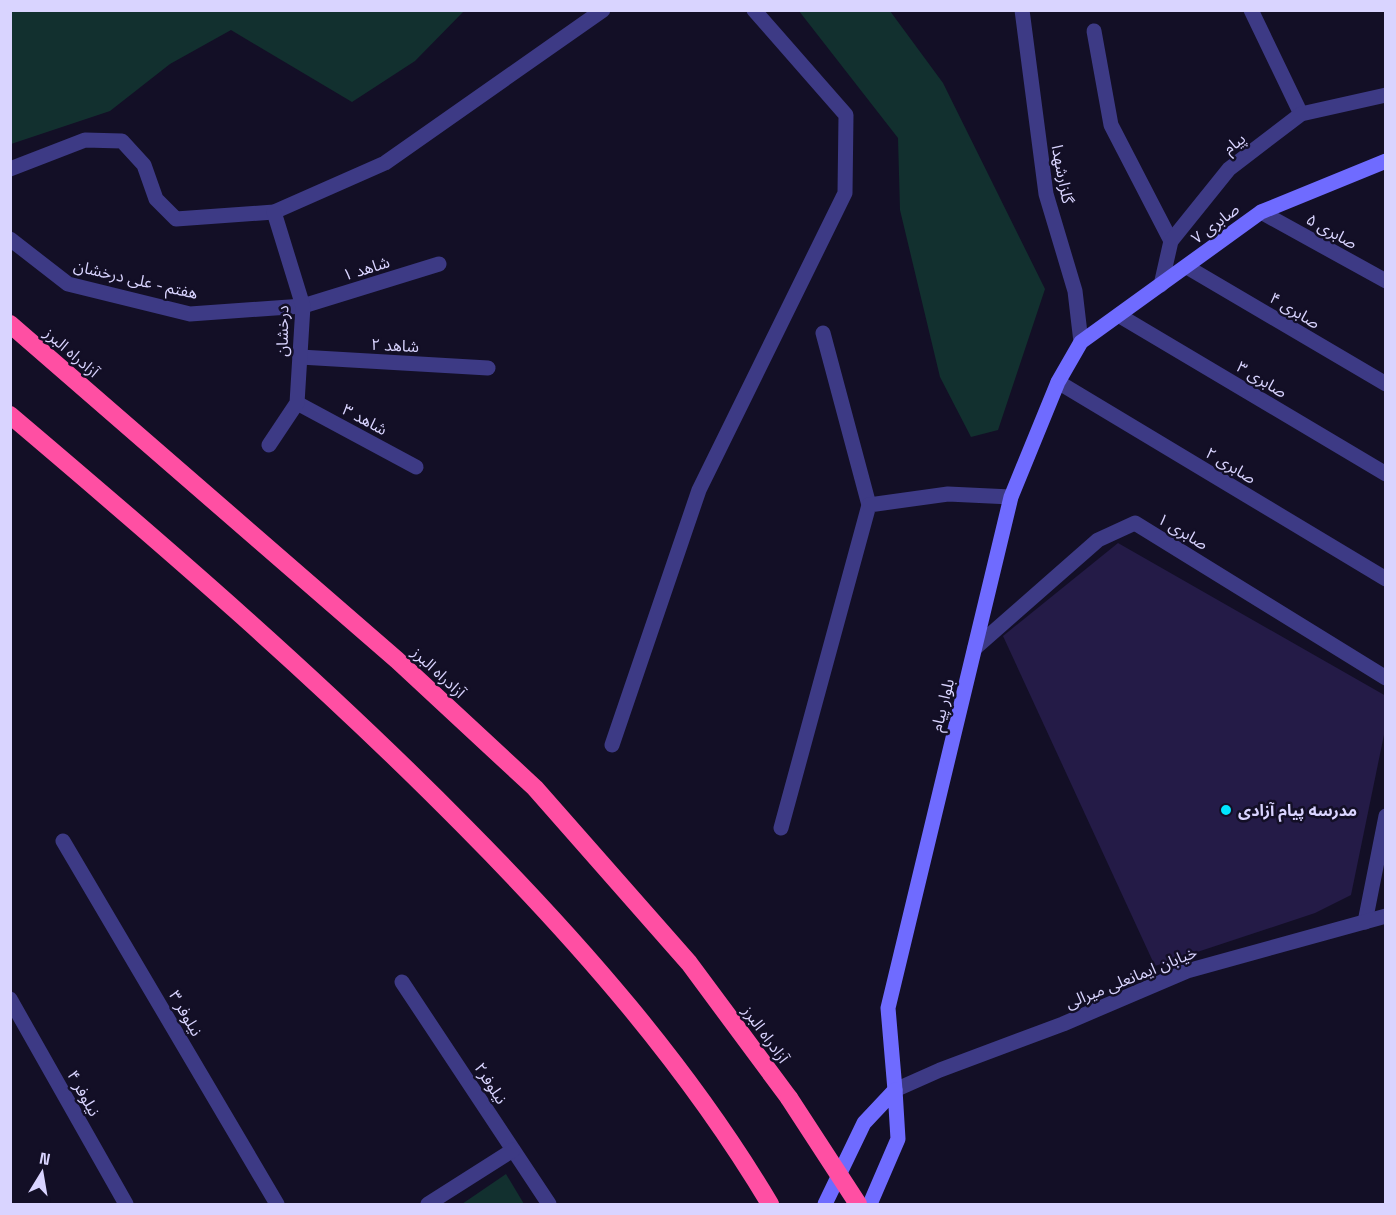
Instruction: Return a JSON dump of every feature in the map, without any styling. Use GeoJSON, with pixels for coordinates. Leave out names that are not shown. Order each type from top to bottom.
{"type":"FeatureCollection","features":[{"type":"Feature","properties":{"kind":"highway","name":"آزادراه البرز"},"geometry":{"type":"LineString","coordinates":[[10,324],[397,660],[535,788],[689,963],[789,1098],[858,1204]]}},
{"type":"Feature","properties":{"kind":"highway"},"geometry":{"type":"LineString","coordinates":[[10,416],[236,608],[387,747],[522,884],[643,1020],[751,1172],[770,1204]]}},
{"type":"Feature","properties":{"kind":"street"},"geometry":{"type":"LineString","coordinates":[[10,169],[85,140],[122,141],[144,165],[156,199],[176,219],[274,212],[385,163],[603,10]]}},
{"type":"Feature","properties":{"kind":"street"},"geometry":{"type":"LineString","coordinates":[[612,745],[699,490],[844,194],[846,115],[754,10]]}},
{"type":"Feature","properties":{"kind":"street","name":"گلزارشهدا"},"geometry":{"type":"LineString","coordinates":[[1022,10],[1026,58],[1046,194],[1075,291],[1081,342]]}},
{"type":"Feature","properties":{"kind":"street"},"geometry":{"type":"LineString","coordinates":[[1251,10],[1301,114]]}},
{"type":"Feature","properties":{"kind":"street"},"geometry":{"type":"LineString","coordinates":[[1094,31],[1111,125],[1171,242]]}},
{"type":"Feature","properties":{"kind":"street","name":"پیام"},"geometry":{"type":"LineString","coordinates":[[1161,285],[1171,242],[1229,169],[1301,114],[1386,95]]}},
{"type":"Feature","properties":{"kind":"street","name":"صابری ۷"},"geometry":{"type":"LineString","coordinates":[[1081,342],[1261,212],[1386,161]]}},
{"type":"Feature","properties":{"kind":"street","name":"درخشان"},"geometry":{"type":"LineString","coordinates":[[269,445],[297,403],[303,306],[274,212]]}},
{"type":"Feature","properties":{"kind":"street","name":"صابری ۵"},"geometry":{"type":"LineString","coordinates":[[1261,212],[1386,281]]}},
{"type":"Feature","properties":{"kind":"street","name":"هفتم - علی درخشان"},"geometry":{"type":"LineString","coordinates":[[10,239],[68,284],[190,314],[303,306]]}},
{"type":"Feature","properties":{"kind":"street","name":"شاهد ۱"},"geometry":{"type":"LineString","coordinates":[[303,306],[439,264]]}},
{"type":"Feature","properties":{"kind":"street","name":"صابری ۴"},"geometry":{"type":"LineString","coordinates":[[1187,267],[1386,384]]}},
{"type":"Feature","properties":{"kind":"street","name":"صابری ۳"},"geometry":{"type":"LineString","coordinates":[[1120,316],[1386,474]]}},
{"type":"Feature","properties":{"kind":"street"},"geometry":{"type":"LineString","coordinates":[[782,828],[869,505],[823,333]]}},
{"type":"Feature","properties":{"kind":"street","name":"بلوار پیام"},"geometry":{"type":"LineString","coordinates":[[870,1204],[898,1139],[888,1008],[1011,497],[1058,382],[1081,342]]}},
{"type":"Feature","properties":{"kind":"street","name":"شاهد ۲"},"geometry":{"type":"LineString","coordinates":[[300,357],[488,368]]}},
{"type":"Feature","properties":{"kind":"street","name":"صابری ۲"},"geometry":{"type":"LineString","coordinates":[[1058,382],[1386,579]]}},
{"type":"Feature","properties":{"kind":"street","name":"شاهد ۳"},"geometry":{"type":"LineString","coordinates":[[297,403],[416,467]]}},
{"type":"Feature","properties":{"kind":"street"},"geometry":{"type":"LineString","coordinates":[[869,505],[948,494],[1011,497]]}},
{"type":"Feature","properties":{"kind":"street","name":"صابری ۱"},"geometry":{"type":"LineString","coordinates":[[975,648],[1098,540],[1135,523],[1386,678]]}},
{"type":"Feature","properties":{"kind":"street"},"geometry":{"type":"LineString","coordinates":[[1365,922],[1386,816]]}},
{"type":"Feature","properties":{"kind":"street","name":"نیلوفر ۳"},"geometry":{"type":"LineString","coordinates":[[63,841],[277,1204]]}},
{"type":"Feature","properties":{"kind":"street"},"geometry":{"type":"LineString","coordinates":[[1372,878],[1386,870]]}},
{"type":"Feature","properties":{"kind":"street","name":"خیابان ایمانعلی میرالی"},"geometry":{"type":"LineString","coordinates":[[895,1090],[940,1070],[1063,1024],[1187,971],[1386,916]]}},
{"type":"Feature","properties":{"kind":"street","name":"۲نیلوفر"},"geometry":{"type":"LineString","coordinates":[[402,982],[549,1204]]}},
{"type":"Feature","properties":{"kind":"street","name":"نیلوفر ۴"},"geometry":{"type":"LineString","coordinates":[[10,999],[126,1204]]}},
{"type":"Feature","properties":{"kind":"street"},"geometry":{"type":"LineString","coordinates":[[825,1204],[864,1123],[895,1090]]}},
{"type":"Feature","properties":{"kind":"street"},"geometry":{"type":"LineString","coordinates":[[429,1204],[513,1150]]}},
{"type":"Feature","properties":{"kind":"green space"},"geometry":{"type":"Polygon","coordinates":[[[10,11],[464,11],[415,61],[352,102],[231,30],[170,64],[110,111],[11,144],[10,11]]]}},
{"type":"Feature","properties":{"kind":"green space"},"geometry":{"type":"Polygon","coordinates":[[[799,11],[890,11],[943,83],[1045,289],[998,430],[971,437],[940,377],[900,210],[898,138],[799,11]]]}},
{"type":"Feature","properties":{"kind":"green space"},"geometry":{"type":"Polygon","coordinates":[[[506,1174],[524,1204],[462,1204],[506,1174]]]}},
{"type":"Feature","properties":{"kind":"building","name":"مدرسه پیام آزادی"},"geometry":{"type":"Polygon","coordinates":[[[1118,543],[1386,696],[1386,725],[1351,895],[1315,913],[1155,966],[1003,636],[1118,543]]]}},
{"type":"Feature","properties":{"kind":"place","name":"مدرسه پیام آزادی"},"geometry":{"type":"Point","coordinates":[1226,810]}}]}
